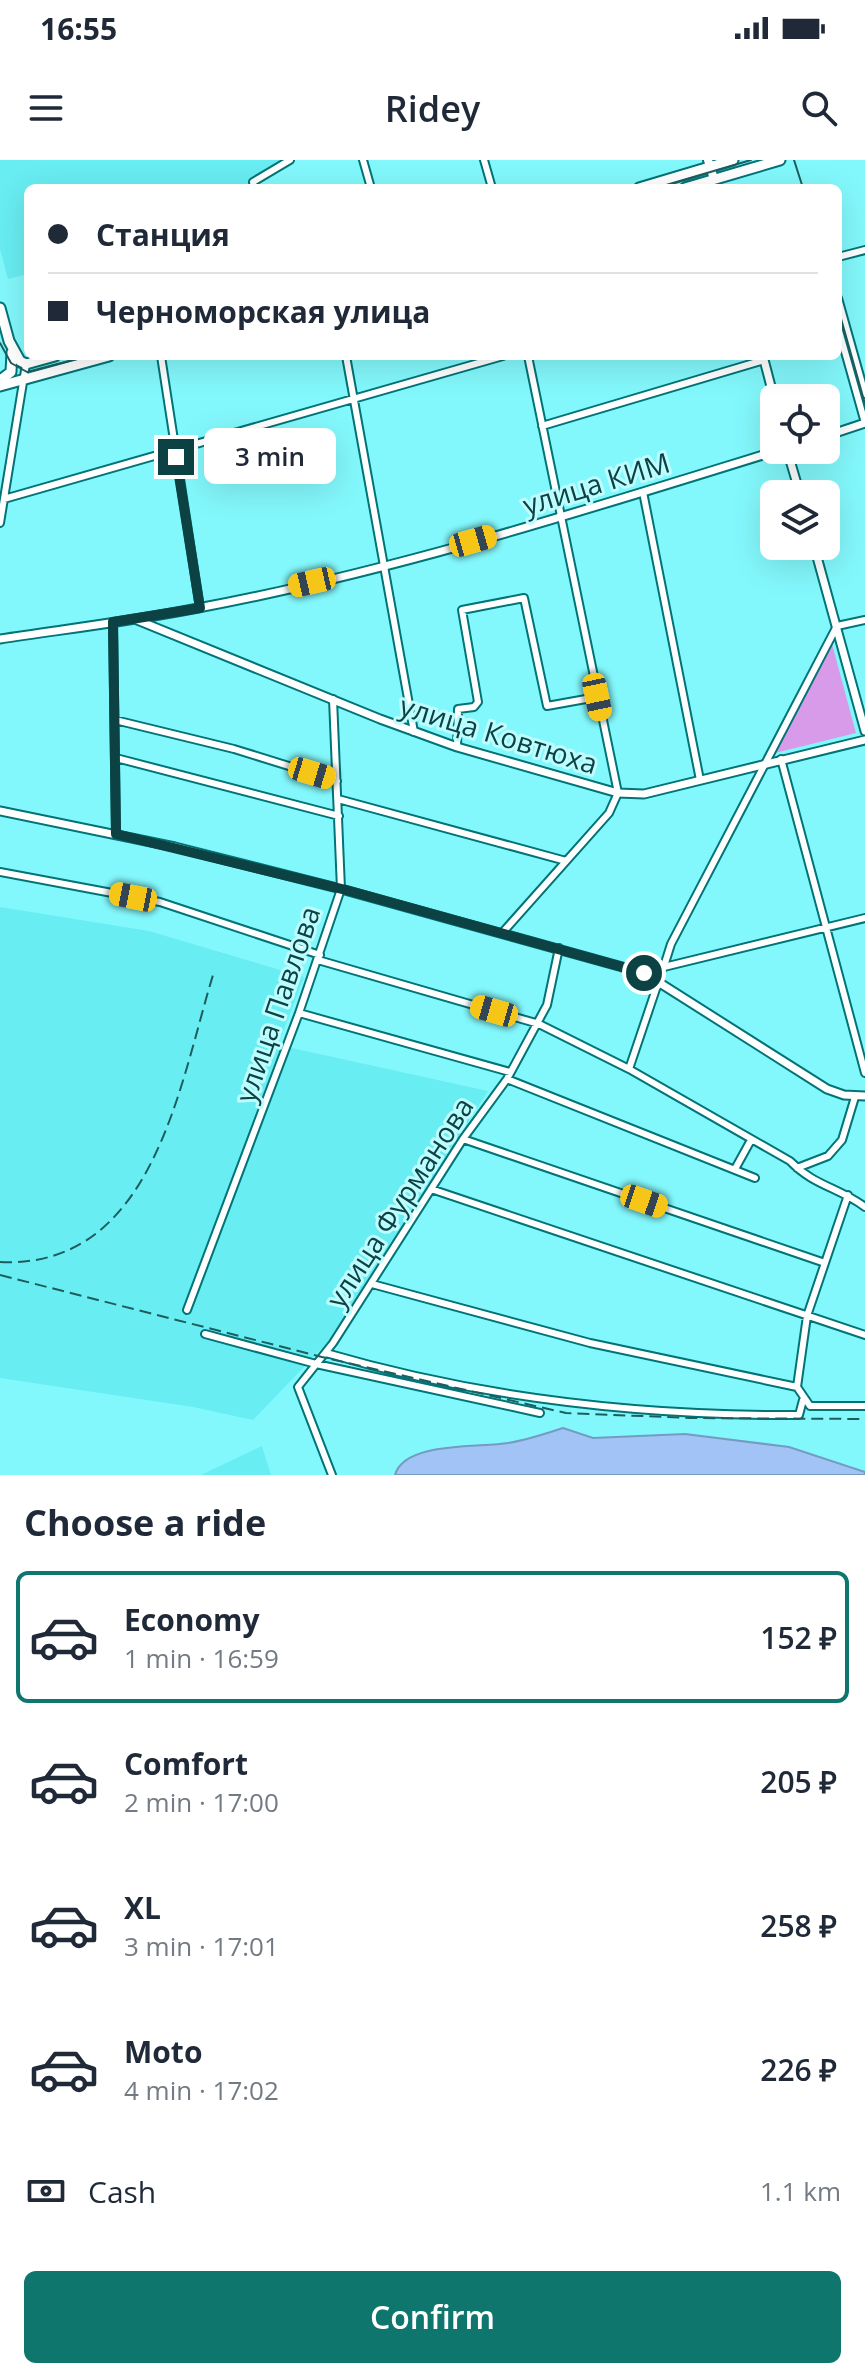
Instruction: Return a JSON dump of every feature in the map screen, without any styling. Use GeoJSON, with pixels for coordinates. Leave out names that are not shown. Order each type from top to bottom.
{"type":"FeatureCollection","features":[{"type":"Feature","properties":{"kind":"main road"},"geometry":{"type":"LineString","coordinates":[[650,184],[709,163],[733,160]]}},
{"type":"Feature","properties":{"kind":"main road"},"geometry":{"type":"LineString","coordinates":[[709,163],[715,184],[780,160]]}},
{"type":"Feature","properties":{"kind":"main road"},"geometry":{"type":"LineString","coordinates":[[0,308],[17,359],[26,364]]}},
{"type":"Feature","properties":{"kind":"main road"},"geometry":{"type":"LineString","coordinates":[[9,341],[11,372]]}},
{"type":"Feature","properties":{"kind":"main road"},"geometry":{"type":"LineString","coordinates":[[0,381],[26,364],[40,360]]}},
{"type":"Feature","properties":{"kind":"main road"},"geometry":{"type":"LineString","coordinates":[[0,381],[24,380],[95,360]]}},
{"type":"Feature","properties":{"kind":"street"},"geometry":{"type":"LineString","coordinates":[[253,184],[290,160]]}},
{"type":"Feature","properties":{"kind":"street"},"geometry":{"type":"LineString","coordinates":[[363,160],[370,184]]}},
{"type":"Feature","properties":{"kind":"street"},"geometry":{"type":"LineString","coordinates":[[484,160],[491,184]]}},
{"type":"Feature","properties":{"kind":"street"},"geometry":{"type":"LineString","coordinates":[[842,256],[865,250]]}},
{"type":"Feature","properties":{"kind":"street"},"geometry":{"type":"LineString","coordinates":[[842,312],[865,394]]}},
{"type":"Feature","properties":{"kind":"street"},"geometry":{"type":"LineString","coordinates":[[840,431],[865,423],[842,341]]}},
{"type":"Feature","properties":{"kind":"street"},"geometry":{"type":"LineString","coordinates":[[162,360],[200,608]]}},
{"type":"Feature","properties":{"kind":"street"},"geometry":{"type":"LineString","coordinates":[[347,360],[414,732]]}},
{"type":"Feature","properties":{"kind":"street"},"geometry":{"type":"LineString","coordinates":[[4,499],[490,360]]}},
{"type":"Feature","properties":{"kind":"street"},"geometry":{"type":"LineString","coordinates":[[503,932],[609,813],[618,793],[529,360]]}},
{"type":"Feature","properties":{"kind":"street"},"geometry":{"type":"LineString","coordinates":[[542,426],[757,360]]}},
{"type":"Feature","properties":{"kind":"street"},"geometry":{"type":"LineString","coordinates":[[764,360],[770,384]]}},
{"type":"Feature","properties":{"kind":"street"},"geometry":{"type":"LineString","coordinates":[[0,523],[26,364]]}},
{"type":"Feature","properties":{"kind":"street","name":"улица КИМ"},"geometry":{"type":"LineString","coordinates":[[0,639],[200,608],[383,566],[560,517],[760,456]]}},
{"type":"Feature","properties":{"kind":"street"},"geometry":{"type":"LineString","coordinates":[[643,492],[700,780]]}},
{"type":"Feature","properties":{"kind":"street"},"geometry":{"type":"LineString","coordinates":[[818,560],[865,731]]}},
{"type":"Feature","properties":{"kind":"street"},"geometry":{"type":"LineString","coordinates":[[457,747],[458,709],[474,707],[478,702],[462,610],[524,598],[547,706],[597,697]]}},
{"type":"Feature","properties":{"kind":"street","name":"улица Ковтюха"},"geometry":{"type":"LineString","coordinates":[[134,619],[414,732],[618,793],[644,794],[865,740]]}},
{"type":"Feature","properties":{"kind":"street"},"geometry":{"type":"LineString","coordinates":[[837,626],[865,620]]}},
{"type":"Feature","properties":{"kind":"street"},"geometry":{"type":"LineString","coordinates":[[113,622],[116,834]]}},
{"type":"Feature","properties":{"kind":"street"},"geometry":{"type":"LineString","coordinates":[[665,963],[671,944],[837,626]]}},
{"type":"Feature","properties":{"kind":"street","name":"улица Павлова"},"geometry":{"type":"LineString","coordinates":[[187,1310],[299,1013],[341,889],[333,699]]}},
{"type":"Feature","properties":{"kind":"street"},"geometry":{"type":"LineString","coordinates":[[115,720],[234,749],[337,781]]}},
{"type":"Feature","properties":{"kind":"street"},"geometry":{"type":"LineString","coordinates":[[116,758],[339,816]]}},
{"type":"Feature","properties":{"kind":"street"},"geometry":{"type":"LineString","coordinates":[[781,759],[865,1073]]}},
{"type":"Feature","properties":{"kind":"street"},"geometry":{"type":"LineString","coordinates":[[338,799],[566,861]]}},
{"type":"Feature","properties":{"kind":"street"},"geometry":{"type":"LineString","coordinates":[[0,811],[116,834],[341,889],[503,932],[657,979],[827,1089],[855,1097],[865,1096]]}},
{"type":"Feature","properties":{"kind":"street"},"geometry":{"type":"LineString","coordinates":[[0,872],[160,902],[319,957],[539,1024],[629,1069],[797,1168],[804,1176],[848,1195],[865,1207]]}},
{"type":"Feature","properties":{"kind":"street"},"geometry":{"type":"LineString","coordinates":[[629,1069],[657,979],[664,967],[865,918]]}},
{"type":"Feature","properties":{"kind":"street","name":"улица Фурманова"},"geometry":{"type":"LineString","coordinates":[[332,1475],[298,1387],[326,1353],[463,1139],[509,1076],[539,1024],[559,948]]}},
{"type":"Feature","properties":{"kind":"street"},"geometry":{"type":"LineString","coordinates":[[299,1013],[509,1076],[755,1178]]}},
{"type":"Feature","properties":{"kind":"street"},"geometry":{"type":"LineString","coordinates":[[797,1168],[828,1156],[842,1140],[855,1097]]}},
{"type":"Feature","properties":{"kind":"street"},"geometry":{"type":"LineString","coordinates":[[463,1139],[825,1263]]}},
{"type":"Feature","properties":{"kind":"street"},"geometry":{"type":"LineString","coordinates":[[735,1169],[751,1140]]}},
{"type":"Feature","properties":{"kind":"street"},"geometry":{"type":"LineString","coordinates":[[431,1189],[865,1335]]}},
{"type":"Feature","properties":{"kind":"street"},"geometry":{"type":"LineString","coordinates":[[848,1195],[807,1316],[797,1387],[810,1406],[865,1406]]}},
{"type":"Feature","properties":{"kind":"street"},"geometry":{"type":"LineString","coordinates":[[372,1284],[590,1343],[797,1387]]}},
{"type":"Feature","properties":{"kind":"street"},"geometry":{"type":"LineString","coordinates":[[205,1334],[316,1364],[540,1413]]}},
{"type":"Feature","properties":{"kind":"street"},"geometry":{"type":"LineString","coordinates":[[326,1353],[501,1393],[641,1412],[799,1415],[803,1400]]}},
{"type":"Feature","properties":{"kind":"shaded area"},"geometry":{"type":"Polygon","coordinates":[[[0,160],[288,160],[251,184],[24,184],[24,275],[8,279],[0,249],[0,160]]]}},
{"type":"Feature","properties":{"kind":"shaded area"},"geometry":{"type":"Polygon","coordinates":[[[832,644],[856,733],[775,753],[832,644]]]}},
{"type":"Feature","properties":{"kind":"shaded area"},"geometry":{"type":"Polygon","coordinates":[[[0,907],[149,931],[304,977],[278,1045],[488,1091],[326,1344],[253,1420],[193,1407],[0,1378],[0,907]]]}},
{"type":"Feature","properties":{"kind":"shaded area"},"geometry":{"type":"Polygon","coordinates":[[[563,1428],[593,1438],[685,1434],[789,1447],[865,1472],[865,1475],[395,1475],[401,1464],[427,1451],[508,1443],[563,1428]]]}},
{"type":"Feature","properties":{"kind":"shaded area"},"geometry":{"type":"Polygon","coordinates":[[[262,1446],[271,1475],[201,1475],[262,1446]]]}},
{"type":"Feature","properties":{"kind":"tram line"},"geometry":{"type":"LineString","coordinates":[[670,184],[751,160]]}},
{"type":"Feature","properties":{"kind":"tram line"},"geometry":{"type":"LineString","coordinates":[[794,160],[802,184]]}},
{"type":"Feature","properties":{"kind":"tram line"},"geometry":{"type":"LineString","coordinates":[[842,322],[865,404]]}},
{"type":"Feature","properties":{"kind":"tram line"},"geometry":{"type":"LineString","coordinates":[[0,343],[11,363],[27,372],[73,360]]}},
{"type":"Feature","properties":{"kind":"railway"},"geometry":{"type":"LineString","coordinates":[[0,1262],[52,1256],[93,1236],[126,1204],[151,1163],[171,1116],[213,975]]}},
{"type":"Feature","properties":{"kind":"railway"},"geometry":{"type":"LineString","coordinates":[[0,1275],[322,1357],[566,1413],[690,1418],[865,1419]]}},
{"type":"Feature","properties":{"kind":"route"},"geometry":{"type":"LineString","coordinates":[[176,457],[200,608],[113,622],[116,834],[346,890],[644,973]]}}]}
